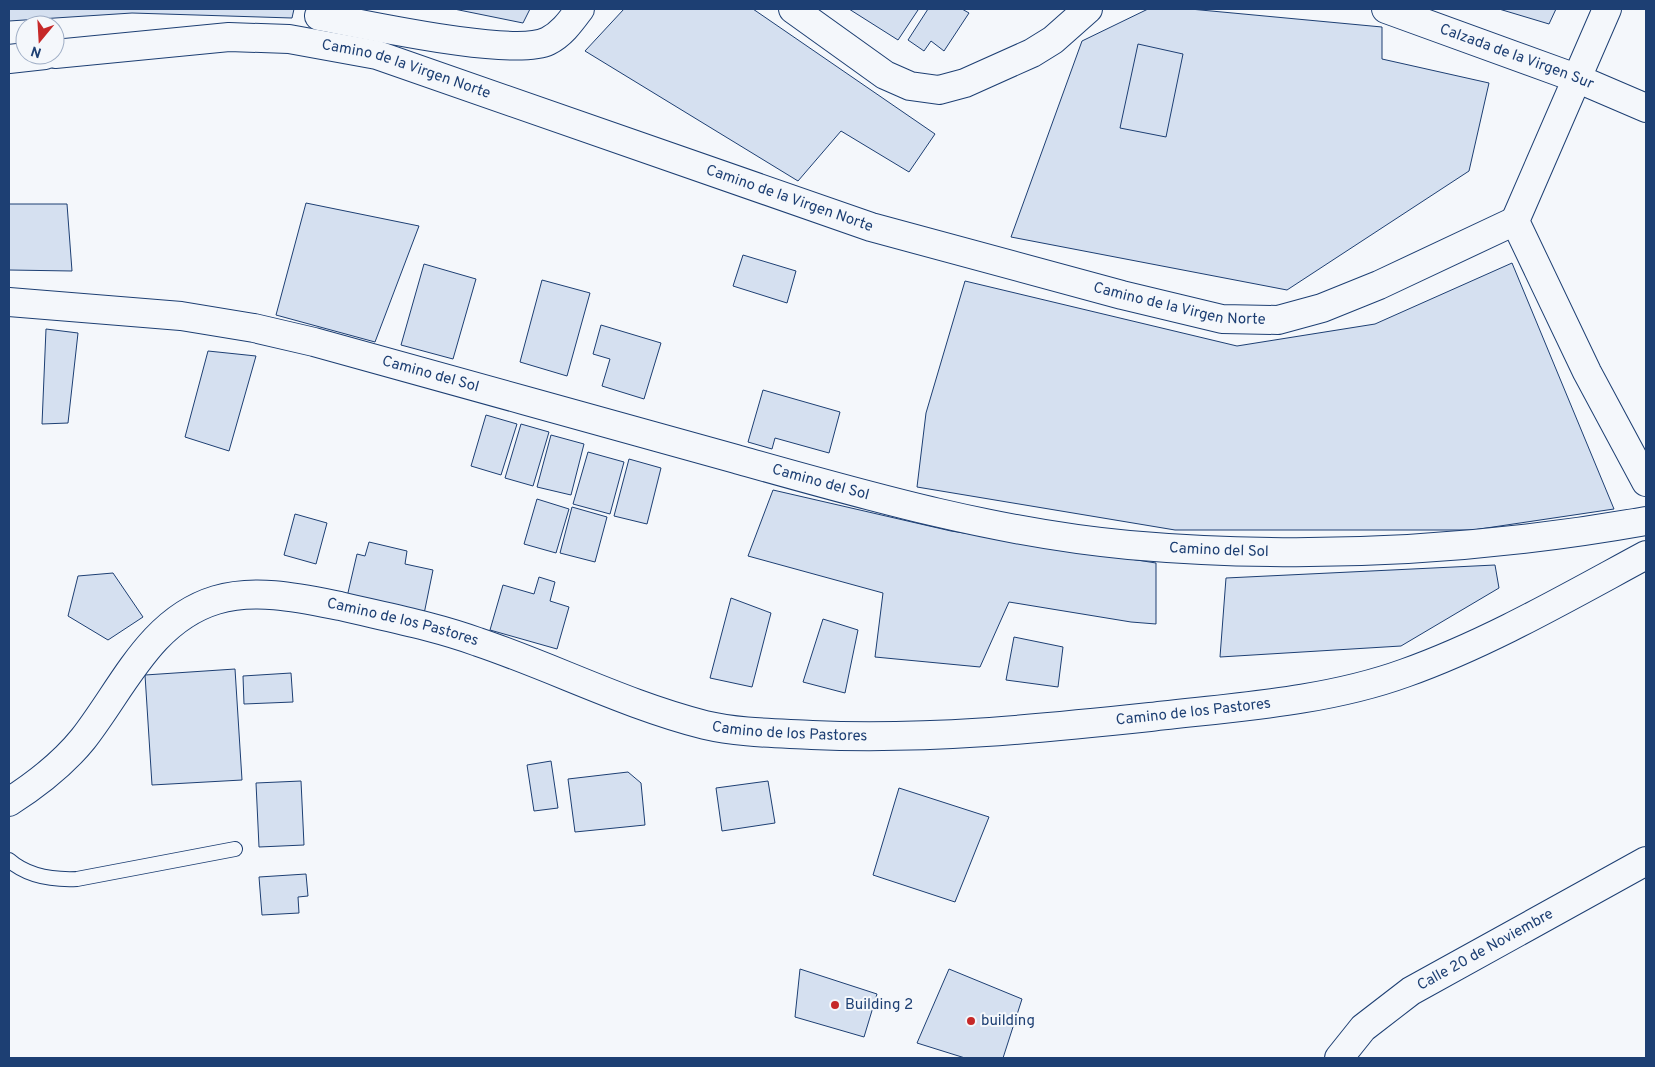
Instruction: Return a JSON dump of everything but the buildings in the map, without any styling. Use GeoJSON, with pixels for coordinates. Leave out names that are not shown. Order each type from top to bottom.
{"type":"FeatureCollection","features":[{"type":"Feature","properties":{"kind":"street"},"geometry":{"type":"LineString","coordinates":[[313,43],[320,12],[433,37],[527,46],[547,41],[565,28],[580,9]]}},
{"type":"Feature","properties":{"kind":"street"},"geometry":{"type":"LineString","coordinates":[[793,9],[885,75],[910,86],[939,90],[965,84],[1032,53],[1053,40],[1088,9]]}},
{"type":"Feature","properties":{"kind":"street","name":"Calzada de la Virgen Sur"},"geometry":{"type":"LineString","coordinates":[[1386,9],[1576,78],[1646,108]]}},
{"type":"Feature","properties":{"kind":"street"},"geometry":{"type":"LineString","coordinates":[[1606,9],[1515,221],[1587,372],[1646,482]]}},
{"type":"Feature","properties":{"kind":"street","name":"Camino de la Virgen Norte"},"geometry":{"type":"LineString","coordinates":[[65,53],[229,37],[289,39],[386,58],[870,227],[1122,295],[1222,319],[1278,320],[1322,308],[1379,285],[1515,221]]}},
{"type":"Feature","properties":{"kind":"street","name":"Camino del Sol"},"geometry":{"type":"LineString","coordinates":[[9,302],[181,316],[254,328],[314,342],[859,493],[1053,535],[1128,545],[1290,552],[1395,550],[1573,534],[1646,520]]}},
{"type":"Feature","properties":{"kind":"street","name":"Camino de los Pastores"},"geometry":{"type":"LineString","coordinates":[[9,802],[45,779],[82,740],[144,652],[178,617],[224,598],[272,595],[299,598],[407,621],[477,641],[639,706],[710,726],[766,733],[852,736],[1004,732],[1276,702],[1358,687],[1406,673],[1496,634],[1646,555]]}},
{"type":"Feature","properties":{"kind":"street","name":"Calle 20 de Noviembre"},"geometry":{"type":"LineString","coordinates":[[1339,1058],[1363,1028],[1411,991],[1646,861]]}},
{"type":"Feature","properties":{"kind":"lane"},"geometry":{"type":"LineString","coordinates":[[9,860],[14,865],[41,876],[59,880],[78,879],[235,849]]}},
{"type":"Feature","properties":{"kind":"place","name":"Building 2"},"geometry":{"type":"Point","coordinates":[835,1005]}},
{"type":"Feature","properties":{"kind":"place","name":"building"},"geometry":{"type":"Point","coordinates":[971,1021]}}]}
